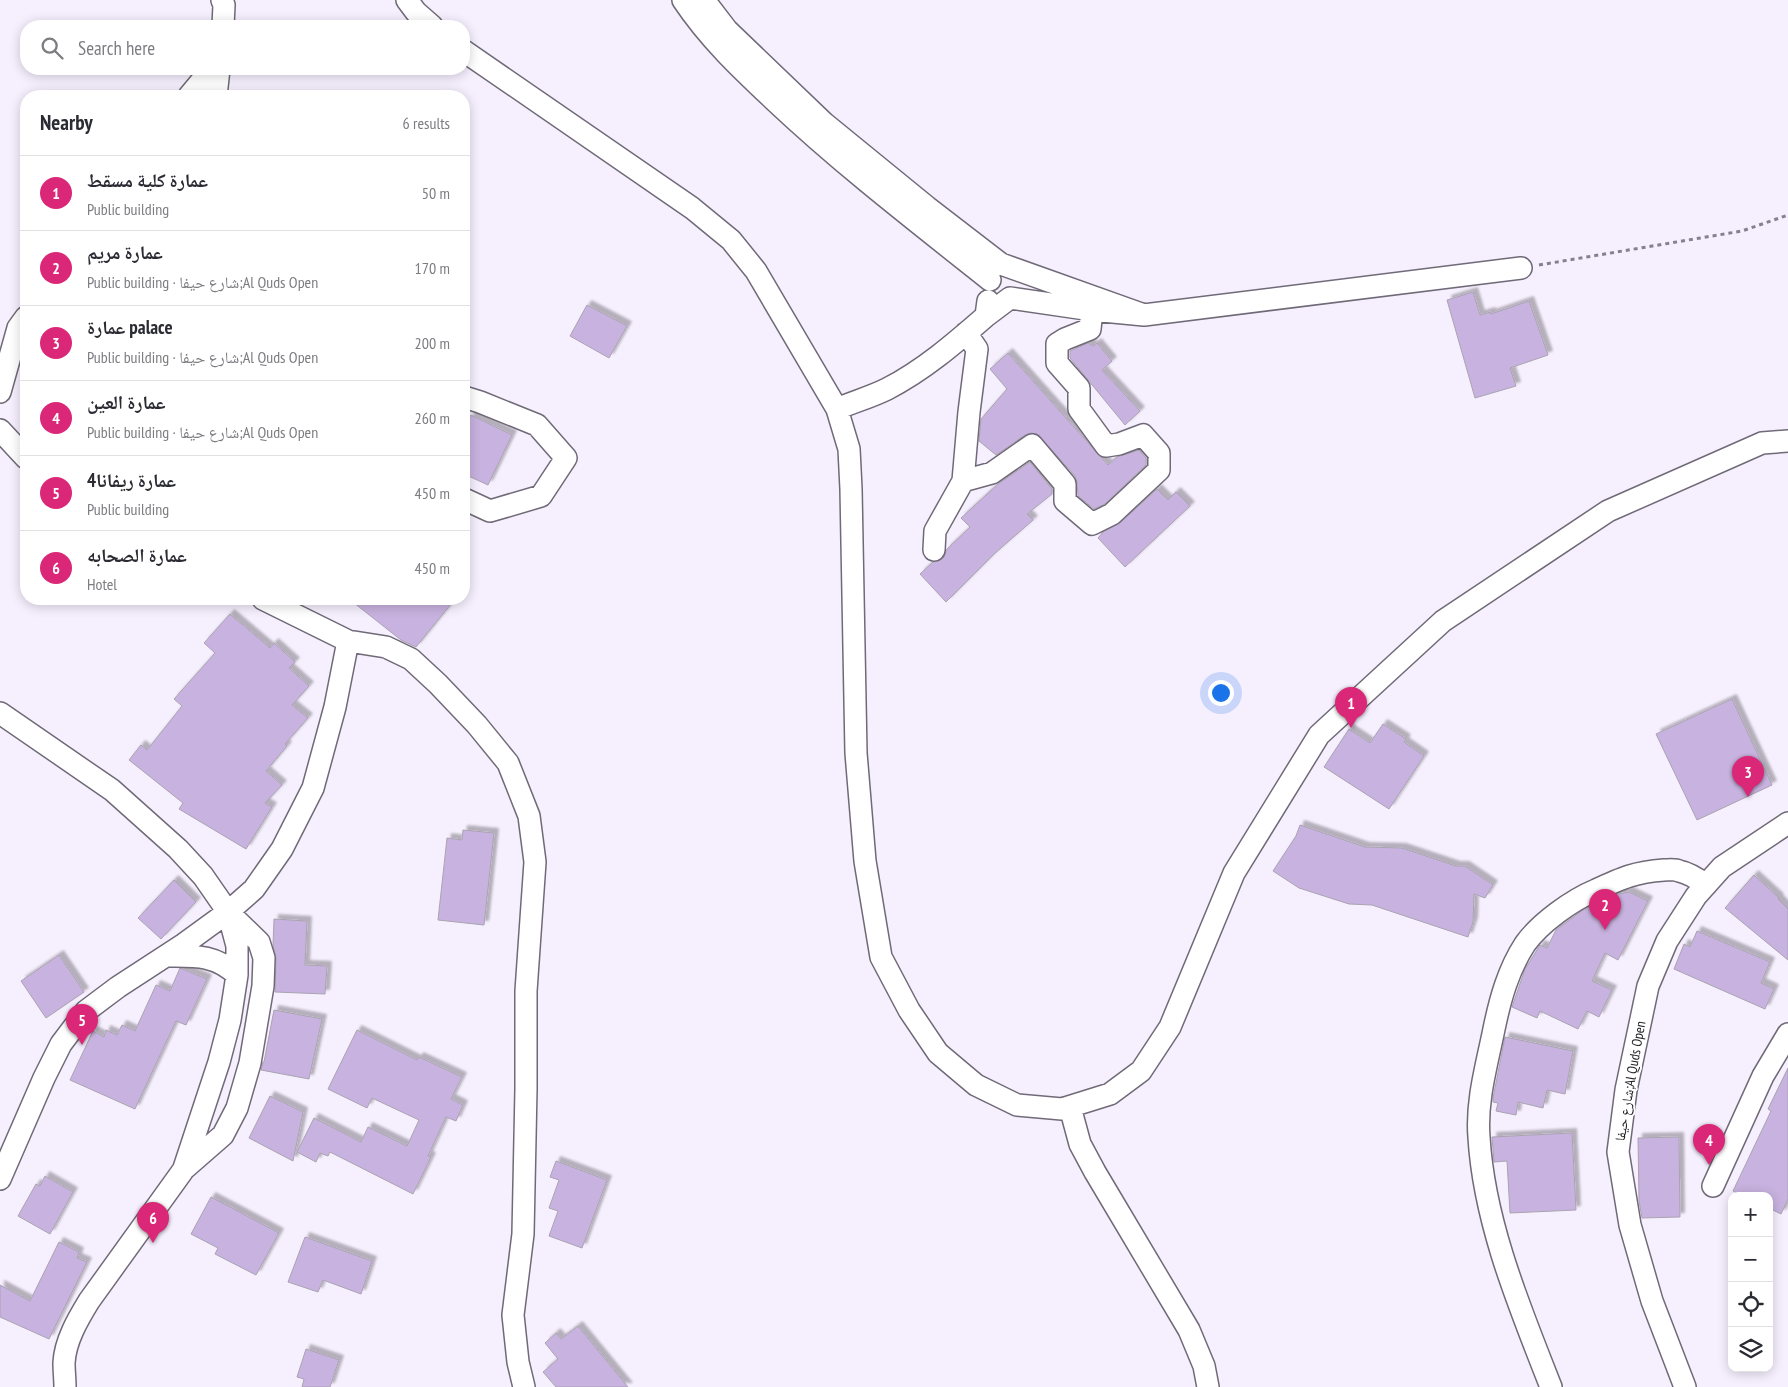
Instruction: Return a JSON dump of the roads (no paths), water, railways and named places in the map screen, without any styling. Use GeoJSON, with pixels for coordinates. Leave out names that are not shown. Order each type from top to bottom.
{"type":"FeatureCollection","features":[{"type":"Feature","properties":{"kind":"street"},"geometry":{"type":"LineString","coordinates":[[222,0],[224,5],[223,20]]}},
{"type":"Feature","properties":{"kind":"street"},"geometry":{"type":"LineString","coordinates":[[407,0],[425,20]]}},
{"type":"Feature","properties":{"kind":"street"},"geometry":{"type":"LineString","coordinates":[[683,0],[714,42],[812,136],[916,222],[996,272],[1144,315]]}},
{"type":"Feature","properties":{"kind":"street"},"geometry":{"type":"LineString","coordinates":[[704,0],[728,30],[824,123],[927,207],[996,272]]}},
{"type":"Feature","properties":{"kind":"street"},"geometry":{"type":"LineString","coordinates":[[470,56],[692,208],[731,240],[756,271],[836,409],[849,449],[852,488],[856,753],[865,861],[881,957],[910,1010],[938,1054],[976,1085],[1017,1105],[1062,1109],[1070,1107],[1110,1094],[1141,1071],[1170,1027],[1234,872],[1319,735],[1443,621],[1608,511],[1762,443],[1788,441]]}},
{"type":"Feature","properties":{"kind":"street"},"geometry":{"type":"LineString","coordinates":[[194,90],[206,75]]}},
{"type":"Feature","properties":{"kind":"street"},"geometry":{"type":"LineString","coordinates":[[217,90],[218,75]]}},
{"type":"Feature","properties":{"kind":"street"},"geometry":{"type":"LineString","coordinates":[[836,409],[886,389],[914,373],[948,349],[1010,298],[1092,310],[1144,315],[1521,268]]}},
{"type":"Feature","properties":{"kind":"street"},"geometry":{"type":"LineString","coordinates":[[986,316],[996,272]]}},
{"type":"Feature","properties":{"kind":"street"},"geometry":{"type":"LineString","coordinates":[[963,481],[992,473],[1032,445],[1064,484],[1065,501],[1092,524],[1112,514],[1159,470],[1159,453],[1143,435],[1119,444],[1106,446],[1079,410],[1079,388],[1057,362],[1057,344],[1090,329],[1092,310]]}},
{"type":"Feature","properties":{"kind":"street"},"geometry":{"type":"LineString","coordinates":[[0,392],[20,325]]}},
{"type":"Feature","properties":{"kind":"street"},"geometry":{"type":"LineString","coordinates":[[934,550],[934,531],[963,481],[977,349],[966,333]]}},
{"type":"Feature","properties":{"kind":"street"},"geometry":{"type":"LineString","coordinates":[[470,399],[537,425],[566,458],[541,496],[490,510],[470,502]]}},
{"type":"Feature","properties":{"kind":"street"},"geometry":{"type":"LineString","coordinates":[[0,430],[20,452]]}},
{"type":"Feature","properties":{"kind":"street"},"geometry":{"type":"LineString","coordinates":[[276,605],[348,641],[386,647],[411,660],[438,684],[477,725],[508,763],[529,816],[535,862],[526,991],[523,1234],[513,1316],[518,1362],[524,1387]]}},
{"type":"Feature","properties":{"kind":"street"},"geometry":{"type":"LineString","coordinates":[[0,1179],[61,1044],[86,1011],[228,912],[254,889],[282,849],[313,788],[335,707],[348,641]]}},
{"type":"Feature","properties":{"kind":"street"},"geometry":{"type":"LineString","coordinates":[[0,713],[112,790],[178,849],[203,876],[228,912],[259,942],[264,958],[263,986],[250,1063],[237,1108],[223,1135],[184,1169],[89,1300],[76,1322],[69,1342],[64,1362],[65,1387]]}},
{"type":"Feature","properties":{"kind":"street","name":"شارع حيفا;Al Quds Open"},"geometry":{"type":"LineString","coordinates":[[1686,1387],[1652,1301],[1630,1225],[1618,1152],[1626,1090],[1648,986],[1667,941],[1696,896],[1722,867],[1788,823]]}},
{"type":"Feature","properties":{"kind":"street"},"geometry":{"type":"LineString","coordinates":[[1551,1387],[1512,1288],[1487,1195],[1479,1136],[1480,1094],[1497,1013],[1508,977],[1526,943],[1554,914],[1590,892],[1629,875],[1652,871],[1678,870],[1693,876],[1706,885]]}},
{"type":"Feature","properties":{"kind":"street"},"geometry":{"type":"LineString","coordinates":[[184,1169],[219,1062],[230,1020],[237,976],[238,946],[228,912]]}},
{"type":"Feature","properties":{"kind":"street"},"geometry":{"type":"LineString","coordinates":[[166,956],[199,956],[215,960],[226,965],[237,976]]}},
{"type":"Feature","properties":{"kind":"street"},"geometry":{"type":"LineString","coordinates":[[1713,1186],[1763,1076],[1788,1034]]}},
{"type":"Feature","properties":{"kind":"street"},"geometry":{"type":"LineString","coordinates":[[1070,1107],[1080,1144],[1189,1330],[1204,1366],[1208,1387]]}},
{"type":"Feature","properties":{"kind":"place","name":"عمارة كلية مسقط"},"geometry":{"type":"Point","coordinates":[1351,728]}},
{"type":"Feature","properties":{"kind":"place","name":"عمارة palace"},"geometry":{"type":"Point","coordinates":[1748,797]}},
{"type":"Feature","properties":{"kind":"place","name":"عمارة مريم"},"geometry":{"type":"Point","coordinates":[1605,930]}},
{"type":"Feature","properties":{"kind":"place","name":"عمارة ريفانا4"},"geometry":{"type":"Point","coordinates":[82,1045]}},
{"type":"Feature","properties":{"kind":"place","name":"عمارة العين"},"geometry":{"type":"Point","coordinates":[1709,1165]}},
{"type":"Feature","properties":{"kind":"place","name":"عمارة الصحابه"},"geometry":{"type":"Point","coordinates":[153,1243]}}]}
